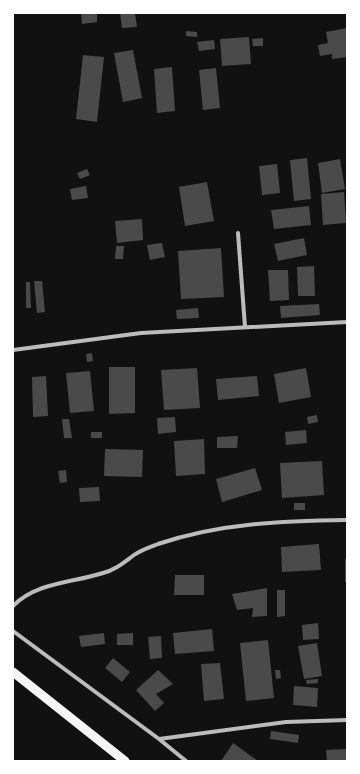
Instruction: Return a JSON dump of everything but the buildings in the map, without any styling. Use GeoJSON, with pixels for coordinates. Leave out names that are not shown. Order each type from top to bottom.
{"type":"FeatureCollection","features":[{"type":"Feature","properties":{"kind":"highway"},"geometry":{"type":"LineString","coordinates":[[13,672],[125,761]]}},
{"type":"Feature","properties":{"kind":"street"},"geometry":{"type":"LineString","coordinates":[[238,233],[245,327]]}},
{"type":"Feature","properties":{"kind":"street"},"geometry":{"type":"LineString","coordinates":[[13,350],[141,333],[347,322]]}},
{"type":"Feature","properties":{"kind":"street"},"geometry":{"type":"LineString","coordinates":[[13,606],[29,593],[42,588],[116,569],[144,549],[216,528],[259,523],[347,520]]}},
{"type":"Feature","properties":{"kind":"street"},"geometry":{"type":"LineString","coordinates":[[13,631],[159,739],[186,761]]}},
{"type":"Feature","properties":{"kind":"street"},"geometry":{"type":"LineString","coordinates":[[159,739],[235,727],[286,722],[347,720]]}}]}
